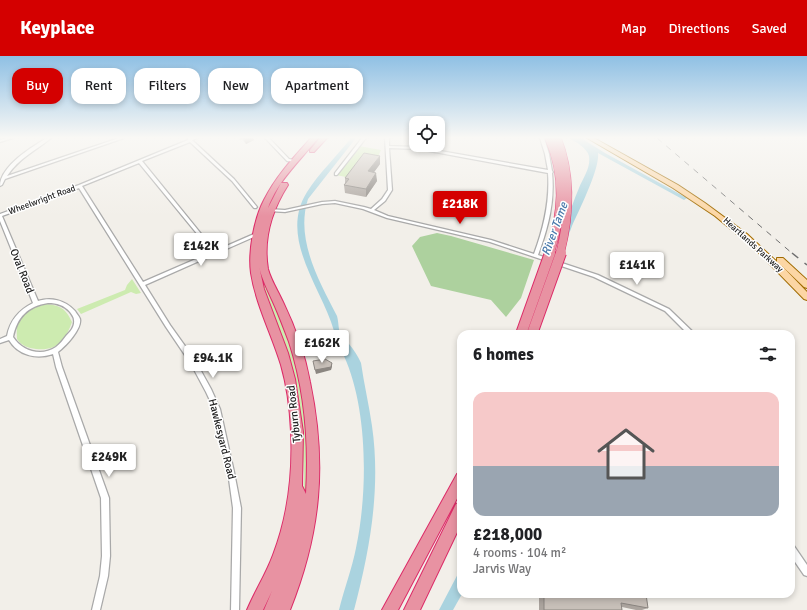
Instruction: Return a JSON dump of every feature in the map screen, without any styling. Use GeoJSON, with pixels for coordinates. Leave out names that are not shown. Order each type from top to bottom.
{"type":"FeatureCollection","features":[{"type":"Feature","properties":{"kind":"highway","name":"Tyburn Road"},"geometry":{"type":"LineString","coordinates":[[255,610],[279,555],[290,521],[297,472],[295,414],[290,380],[280,343],[256,275],[256,235],[278,181],[292,164]]}},
{"type":"Feature","properties":{"kind":"highway","name":"Tyburn Road"},"geometry":{"type":"LineString","coordinates":[[282,610],[294,580],[310,519],[314,485],[313,447],[311,417],[305,382],[297,350],[264,269],[263,250],[265,210],[275,199],[300,164]]}},
{"type":"Feature","properties":{"kind":"highway"},"geometry":{"type":"LineString","coordinates":[[522,330],[550,253],[559,222],[561,183],[557,164]]}},
{"type":"Feature","properties":{"kind":"highway"},"geometry":{"type":"LineString","coordinates":[[533,330],[558,259],[568,222],[568,183],[565,164]]}},
{"type":"Feature","properties":{"kind":"highway"},"geometry":{"type":"LineString","coordinates":[[272,610],[290,565],[297,538],[300,514],[297,472]]}},
{"type":"Feature","properties":{"kind":"highway"},"geometry":{"type":"LineString","coordinates":[[390,610],[457,485]]}},
{"type":"Feature","properties":{"kind":"highway"},"geometry":{"type":"LineString","coordinates":[[412,610],[457,517]]}},
{"type":"Feature","properties":{"kind":"main road","name":"Heartlands Parkway"},"geometry":{"type":"LineString","coordinates":[[636,164],[684,191],[727,221],[773,261],[807,297]]}},
{"type":"Feature","properties":{"kind":"main road","name":"Heartlands Parkway"},"geometry":{"type":"LineString","coordinates":[[643,164],[690,190],[715,207],[758,239],[807,285]]}},
{"type":"Feature","properties":{"kind":"street"},"geometry":{"type":"LineString","coordinates":[[0,185],[15,164]]}},
{"type":"Feature","properties":{"kind":"street"},"geometry":{"type":"LineString","coordinates":[[4,178],[46,164]]}},
{"type":"Feature","properties":{"kind":"street","name":"Wheelwright Road"},"geometry":{"type":"LineString","coordinates":[[0,216],[80,186],[133,164]]}},
{"type":"Feature","properties":{"kind":"street"},"geometry":{"type":"LineString","coordinates":[[142,164],[214,252]]}},
{"type":"Feature","properties":{"kind":"street"},"geometry":{"type":"LineString","coordinates":[[217,164],[265,210],[294,208],[329,202],[364,208],[387,217],[491,241],[596,276],[667,310],[688,330]]}},
{"type":"Feature","properties":{"kind":"street"},"geometry":{"type":"LineString","coordinates":[[336,174],[344,164]]}},
{"type":"Feature","properties":{"kind":"street"},"geometry":{"type":"LineString","coordinates":[[371,211],[384,200],[390,190],[388,164]]}},
{"type":"Feature","properties":{"kind":"street"},"geometry":{"type":"LineString","coordinates":[[506,164],[551,172]]}},
{"type":"Feature","properties":{"kind":"street"},"geometry":{"type":"LineString","coordinates":[[536,255],[546,228],[552,190],[549,164]]}},
{"type":"Feature","properties":{"kind":"street","name":"Hawkesyard Road"},"geometry":{"type":"LineString","coordinates":[[80,186],[193,362],[217,409],[231,472],[237,508],[235,610]]}},
{"type":"Feature","properties":{"kind":"street"},"geometry":{"type":"LineString","coordinates":[[275,199],[276,204],[284,209]]}},
{"type":"Feature","properties":{"kind":"street"},"geometry":{"type":"LineString","coordinates":[[265,210],[284,209]]}},
{"type":"Feature","properties":{"kind":"street","name":"Oval Road"},"geometry":{"type":"LineString","coordinates":[[0,216],[36,304]]}},
{"type":"Feature","properties":{"kind":"street"},"geometry":{"type":"LineString","coordinates":[[142,284],[256,235]]}},
{"type":"Feature","properties":{"kind":"street","name":"Oval Road"},"geometry":{"type":"LineString","coordinates":[[10,337],[11,329],[18,317],[30,306],[48,301],[60,302],[68,306],[76,317],[77,322],[75,329],[61,347],[55,351]]}},
{"type":"Feature","properties":{"kind":"street"},"geometry":{"type":"LineString","coordinates":[[0,341],[10,337],[17,348],[27,353],[39,354],[55,351],[59,367],[105,498],[106,556],[104,576],[96,610]]}},
{"type":"Feature","properties":{"kind":"street"},"geometry":{"type":"LineString","coordinates":[[795,555],[807,572]]}},
{"type":"Feature","properties":{"kind":"green space"},"geometry":{"type":"Polygon","coordinates":[[[345,164],[372,164],[351,178],[336,175],[345,164]]]}},
{"type":"Feature","properties":{"kind":"green space"},"geometry":{"type":"Polygon","coordinates":[[[437,233],[534,260],[521,298],[506,317],[491,300],[431,286],[412,246],[420,237],[437,233]]]}},
{"type":"Feature","properties":{"kind":"green space"},"geometry":{"type":"Polygon","coordinates":[[[259,259],[262,260],[295,351],[306,406],[309,484],[302,520],[304,476],[301,418],[295,376],[285,344],[261,280],[259,259]]]}},
{"type":"Feature","properties":{"kind":"green space"},"geometry":{"type":"Polygon","coordinates":[[[132,279],[141,293],[136,294],[131,292],[81,314],[77,309],[125,290],[132,279]]]}},
{"type":"Feature","properties":{"kind":"green space"},"geometry":{"type":"Polygon","coordinates":[[[46,304],[55,305],[62,308],[67,314],[72,322],[66,335],[59,343],[50,348],[33,349],[25,346],[17,339],[17,329],[20,319],[33,308],[46,304]]]}},
{"type":"Feature","properties":{"kind":"water"},"geometry":{"type":"Polygon","coordinates":[[[329,164],[336,164],[308,199],[305,214],[307,244],[316,274],[337,316],[341,336],[353,349],[361,363],[371,418],[374,449],[375,472],[372,519],[365,565],[354,610],[339,610],[354,556],[360,526],[364,476],[362,425],[352,377],[338,336],[334,331],[305,263],[297,227],[299,209],[307,192],[329,164]]]}},
{"type":"Feature","properties":{"kind":"water"},"geometry":{"type":"Polygon","coordinates":[[[597,164],[584,200],[572,226],[550,298],[565,228],[574,201],[589,165],[597,164]]]}},
{"type":"Feature","properties":{"kind":"water"},"geometry":{"type":"Polygon","coordinates":[[[618,164],[625,164],[687,198],[684,200],[618,164]]]}},
{"type":"Feature","properties":{"kind":"water"},"geometry":{"type":"Polygon","coordinates":[[[457,576],[457,598],[460,598],[453,610],[439,610],[457,576]]]}},
{"type":"Feature","properties":{"kind":"building"},"geometry":{"type":"Polygon","coordinates":[[[356,164],[374,164],[368,171],[376,173],[366,189],[344,185],[349,179],[345,178],[356,164]]]}},
{"type":"Feature","properties":{"kind":"building"},"geometry":{"type":"Polygon","coordinates":[[[325,359],[332,363],[331,367],[315,370],[313,361],[325,359]]]}},
{"type":"Feature","properties":{"kind":"building"},"geometry":{"type":"Polygon","coordinates":[[[544,598],[647,598],[648,608],[621,603],[622,610],[544,610],[544,598]]]}},
{"type":"Feature","properties":{"kind":"railway"},"geometry":{"type":"LineString","coordinates":[[687,164],[793,254]]}},
{"type":"Feature","properties":{"kind":"railway"},"geometry":{"type":"LineString","coordinates":[[792,253],[807,265]]}},
{"type":"Feature","properties":{"kind":"water label","name":"River Tame"},"geometry":{"type":"Point","coordinates":[555,229]}}]}
